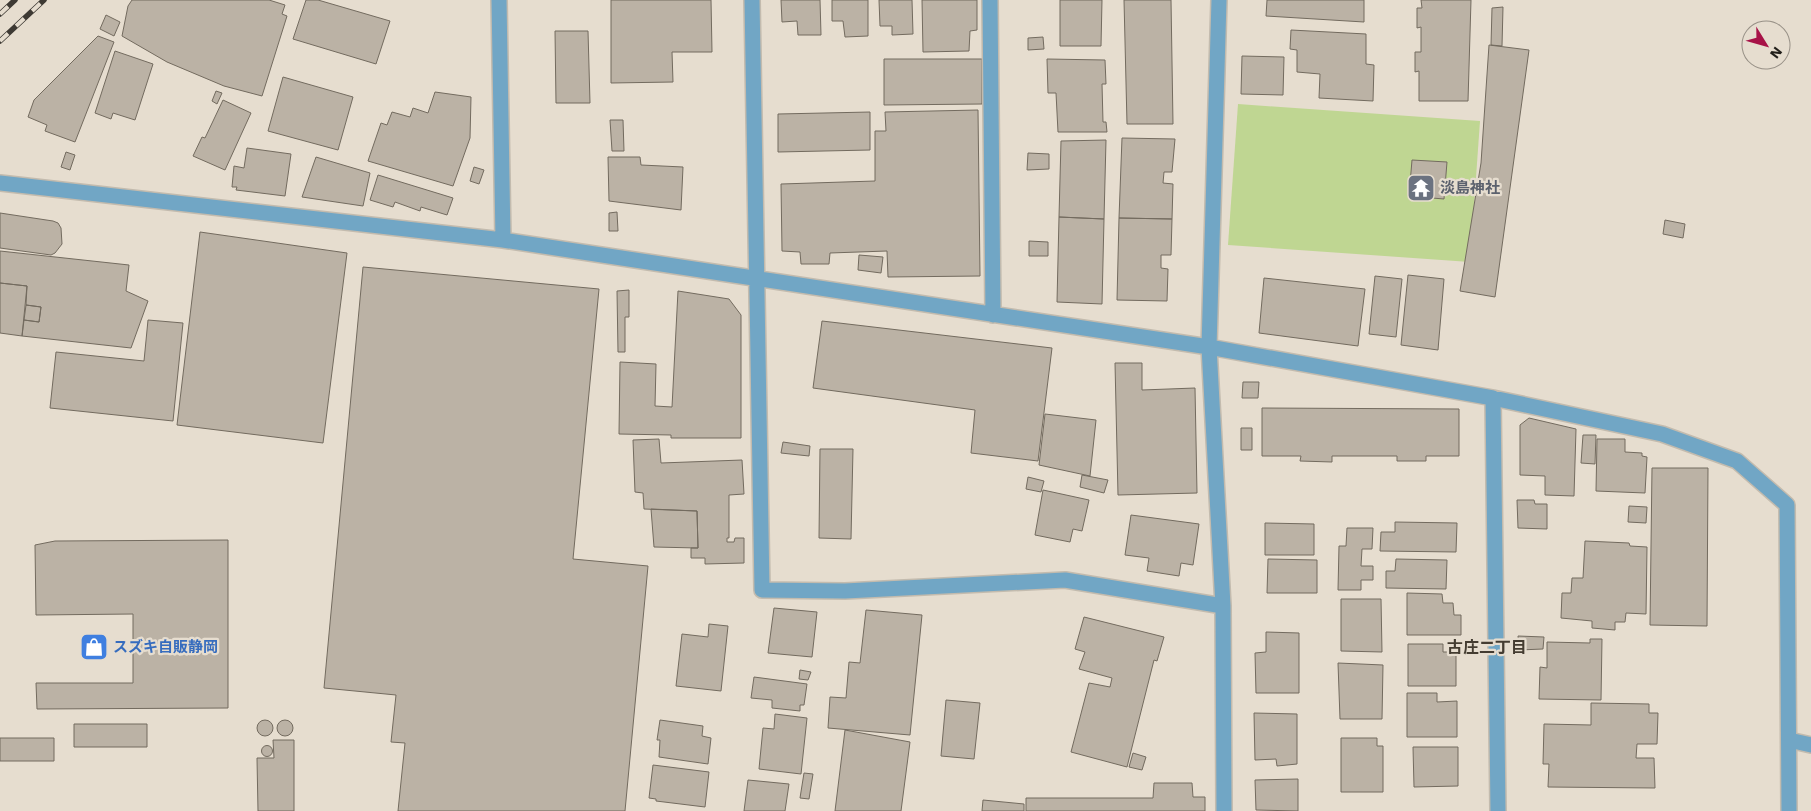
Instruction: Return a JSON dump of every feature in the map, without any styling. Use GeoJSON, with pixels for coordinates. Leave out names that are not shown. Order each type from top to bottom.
{"type":"FeatureCollection","features":[{"type":"Feature","properties":{"kind":"street"},"geometry":{"type":"LineString","coordinates":[[499,0],[503,240]]}},
{"type":"Feature","properties":{"kind":"street"},"geometry":{"type":"LineString","coordinates":[[752,0],[762,590],[845,591],[1065,580],[1223,606]]}},
{"type":"Feature","properties":{"kind":"street"},"geometry":{"type":"LineString","coordinates":[[990,0],[993,315]]}},
{"type":"Feature","properties":{"kind":"street"},"geometry":{"type":"LineString","coordinates":[[1219,0],[1209,347],[1223,606],[1224,811]]}},
{"type":"Feature","properties":{"kind":"street"},"geometry":{"type":"LineString","coordinates":[[0,183],[503,240],[1209,347],[1493,398],[1662,434],[1737,461],[1787,505],[1789,811]]}},
{"type":"Feature","properties":{"kind":"street"},"geometry":{"type":"LineString","coordinates":[[1493,398],[1498,811]]}},
{"type":"Feature","properties":{"kind":"street"},"geometry":{"type":"LineString","coordinates":[[1789,740],[1811,745]]}},
{"type":"Feature","properties":{"kind":"green space"},"geometry":{"type":"Polygon","coordinates":[[[1238,104],[1480,121],[1470,262],[1228,245],[1238,104]]]}},
{"type":"Feature","properties":{"kind":"building"},"geometry":{"type":"Polygon","coordinates":[[[132,0],[269,0],[285,5],[282,14],[287,16],[262,96],[224,86],[167,62],[122,36],[128,6],[132,0]]]}},
{"type":"Feature","properties":{"kind":"building"},"geometry":{"type":"Polygon","coordinates":[[[306,0],[318,0],[390,21],[376,64],[293,39],[306,0]]]}},
{"type":"Feature","properties":{"kind":"building"},"geometry":{"type":"Polygon","coordinates":[[[611,0],[711,0],[712,52],[672,52],[673,82],[611,83],[611,0]]]}},
{"type":"Feature","properties":{"kind":"building"},"geometry":{"type":"Polygon","coordinates":[[[781,0],[820,0],[821,35],[798,35],[797,21],[782,22],[781,0]]]}},
{"type":"Feature","properties":{"kind":"building"},"geometry":{"type":"Polygon","coordinates":[[[832,0],[868,0],[868,36],[845,37],[843,21],[832,21],[832,0]]]}},
{"type":"Feature","properties":{"kind":"building"},"geometry":{"type":"Polygon","coordinates":[[[879,0],[912,0],[913,34],[892,35],[892,26],[880,26],[879,0]]]}},
{"type":"Feature","properties":{"kind":"building"},"geometry":{"type":"Polygon","coordinates":[[[922,0],[977,0],[977,30],[970,31],[969,51],[923,52],[922,0]]]}},
{"type":"Feature","properties":{"kind":"building"},"geometry":{"type":"Polygon","coordinates":[[[1060,0],[1102,0],[1101,46],[1060,46],[1060,0]]]}},
{"type":"Feature","properties":{"kind":"building"},"geometry":{"type":"Polygon","coordinates":[[[1124,0],[1171,0],[1173,124],[1127,124],[1124,0]]]}},
{"type":"Feature","properties":{"kind":"building"},"geometry":{"type":"Polygon","coordinates":[[[1267,0],[1364,0],[1364,22],[1266,16],[1267,0]]]}},
{"type":"Feature","properties":{"kind":"building"},"geometry":{"type":"Polygon","coordinates":[[[1421,0],[1471,0],[1468,101],[1419,101],[1419,71],[1415,72],[1415,52],[1421,52],[1421,27],[1417,28],[1417,8],[1422,8],[1421,0]]]}},
{"type":"Feature","properties":{"kind":"building"},"geometry":{"type":"Polygon","coordinates":[[[1503,7],[1502,46],[1491,45],[1492,8],[1503,7]]]}},
{"type":"Feature","properties":{"kind":"building"},"geometry":{"type":"Polygon","coordinates":[[[106,15],[120,22],[114,36],[100,29],[106,15]]]}},
{"type":"Feature","properties":{"kind":"building"},"geometry":{"type":"Polygon","coordinates":[[[1291,30],[1366,34],[1366,64],[1374,65],[1373,101],[1319,98],[1320,74],[1297,72],[1297,50],[1290,49],[1291,30]]]}},
{"type":"Feature","properties":{"kind":"building"},"geometry":{"type":"Polygon","coordinates":[[[555,31],[588,31],[590,103],[556,103],[555,31]]]}},
{"type":"Feature","properties":{"kind":"building"},"geometry":{"type":"Polygon","coordinates":[[[98,36],[114,42],[75,142],[45,131],[47,125],[28,117],[34,100],[98,36]]]}},
{"type":"Feature","properties":{"kind":"building"},"geometry":{"type":"Polygon","coordinates":[[[1043,37],[1044,49],[1028,50],[1028,38],[1043,37]]]}},
{"type":"Feature","properties":{"kind":"building"},"geometry":{"type":"Polygon","coordinates":[[[1489,45],[1529,50],[1495,297],[1460,291],[1481,163],[1489,45]]]}},
{"type":"Feature","properties":{"kind":"building"},"geometry":{"type":"Polygon","coordinates":[[[115,51],[153,64],[135,120],[113,113],[111,119],[95,113],[115,51]]]}},
{"type":"Feature","properties":{"kind":"building"},"geometry":{"type":"Polygon","coordinates":[[[1242,56],[1284,57],[1283,95],[1241,94],[1242,56]]]}},
{"type":"Feature","properties":{"kind":"building"},"geometry":{"type":"Polygon","coordinates":[[[884,59],[982,59],[982,104],[884,105],[884,59]]]}},
{"type":"Feature","properties":{"kind":"building"},"geometry":{"type":"Polygon","coordinates":[[[1047,59],[1105,60],[1106,84],[1102,84],[1103,122],[1106,122],[1107,132],[1058,132],[1056,93],[1048,93],[1047,59]]]}},
{"type":"Feature","properties":{"kind":"building"},"geometry":{"type":"Polygon","coordinates":[[[283,77],[353,97],[338,150],[268,131],[283,77]]]}},
{"type":"Feature","properties":{"kind":"building"},"geometry":{"type":"Polygon","coordinates":[[[216,91],[222,93],[217,104],[212,101],[216,91]]]}},
{"type":"Feature","properties":{"kind":"building"},"geometry":{"type":"Polygon","coordinates":[[[435,92],[471,97],[470,138],[453,186],[368,161],[381,123],[387,125],[392,112],[410,117],[413,108],[428,113],[435,92]]]}},
{"type":"Feature","properties":{"kind":"building"},"geometry":{"type":"Polygon","coordinates":[[[223,100],[251,113],[225,170],[193,156],[202,137],[205,138],[223,100]]]}},
{"type":"Feature","properties":{"kind":"building"},"geometry":{"type":"Polygon","coordinates":[[[978,110],[980,276],[888,277],[887,251],[830,253],[829,264],[801,264],[800,252],[782,251],[781,184],[875,181],[875,131],[886,131],[885,112],[978,110]]]}},
{"type":"Feature","properties":{"kind":"building"},"geometry":{"type":"Polygon","coordinates":[[[870,112],[870,150],[778,152],[778,114],[870,112]]]}},
{"type":"Feature","properties":{"kind":"building"},"geometry":{"type":"Polygon","coordinates":[[[610,120],[623,120],[624,151],[612,151],[610,120]]]}},
{"type":"Feature","properties":{"kind":"building"},"geometry":{"type":"Polygon","coordinates":[[[1122,138],[1175,139],[1172,172],[1164,172],[1163,183],[1173,184],[1172,219],[1119,218],[1122,138]]]}},
{"type":"Feature","properties":{"kind":"building"},"geometry":{"type":"Polygon","coordinates":[[[1106,140],[1104,219],[1059,217],[1061,141],[1106,140]]]}},
{"type":"Feature","properties":{"kind":"building"},"geometry":{"type":"Polygon","coordinates":[[[247,148],[291,154],[285,196],[236,190],[237,187],[232,187],[234,166],[244,168],[247,148]]]}},
{"type":"Feature","properties":{"kind":"building"},"geometry":{"type":"Polygon","coordinates":[[[66,152],[75,155],[70,170],[61,167],[66,152]]]}},
{"type":"Feature","properties":{"kind":"building"},"geometry":{"type":"Polygon","coordinates":[[[1028,153],[1049,154],[1049,169],[1027,170],[1028,153]]]}},
{"type":"Feature","properties":{"kind":"building"},"geometry":{"type":"Polygon","coordinates":[[[316,157],[370,173],[363,206],[302,197],[316,157]]]}},
{"type":"Feature","properties":{"kind":"building"},"geometry":{"type":"Polygon","coordinates":[[[608,157],[640,157],[641,165],[683,167],[681,210],[609,201],[608,157]]]}},
{"type":"Feature","properties":{"kind":"building"},"geometry":{"type":"Polygon","coordinates":[[[1412,160],[1447,162],[1444,199],[1409,196],[1412,160]]]}},
{"type":"Feature","properties":{"kind":"building"},"geometry":{"type":"Polygon","coordinates":[[[474,167],[484,170],[479,184],[470,181],[474,167]]]}},
{"type":"Feature","properties":{"kind":"building"},"geometry":{"type":"Polygon","coordinates":[[[378,175],[453,198],[447,215],[421,207],[420,211],[395,202],[393,207],[370,200],[378,175]]]}},
{"type":"Feature","properties":{"kind":"building"},"geometry":{"type":"Polygon","coordinates":[[[617,212],[618,231],[609,231],[609,213],[617,212]]]}},
{"type":"Feature","properties":{"kind":"building"},"geometry":{"type":"Polygon","coordinates":[[[0,213],[58,223],[61,228],[62,244],[51,255],[0,248],[0,213]]]}},
{"type":"Feature","properties":{"kind":"building"},"geometry":{"type":"Polygon","coordinates":[[[1059,217],[1104,219],[1102,304],[1057,302],[1059,217]]]}},
{"type":"Feature","properties":{"kind":"building"},"geometry":{"type":"Polygon","coordinates":[[[1119,218],[1172,219],[1171,255],[1161,255],[1161,268],[1168,269],[1167,301],[1117,300],[1119,218]]]}},
{"type":"Feature","properties":{"kind":"building"},"geometry":{"type":"Polygon","coordinates":[[[1665,220],[1685,224],[1683,238],[1663,234],[1665,220]]]}},
{"type":"Feature","properties":{"kind":"building"},"geometry":{"type":"Polygon","coordinates":[[[200,232],[347,253],[323,443],[177,425],[200,232]]]}},
{"type":"Feature","properties":{"kind":"building"},"geometry":{"type":"Polygon","coordinates":[[[1029,241],[1048,242],[1048,256],[1029,256],[1029,241]]]}},
{"type":"Feature","properties":{"kind":"building"},"geometry":{"type":"Polygon","coordinates":[[[0,251],[129,265],[126,291],[148,301],[131,348],[22,336],[24,320],[39,322],[41,307],[26,305],[27,286],[0,283],[0,251]]]}},
{"type":"Feature","properties":{"kind":"building"},"geometry":{"type":"Polygon","coordinates":[[[859,255],[883,257],[881,273],[858,270],[859,255]]]}},
{"type":"Feature","properties":{"kind":"building"},"geometry":{"type":"Polygon","coordinates":[[[363,267],[599,289],[573,559],[648,566],[625,811],[398,811],[405,743],[391,742],[396,695],[324,688],[363,267]]]}},
{"type":"Feature","properties":{"kind":"building"},"geometry":{"type":"Polygon","coordinates":[[[1408,275],[1444,279],[1438,350],[1401,345],[1408,275]]]}},
{"type":"Feature","properties":{"kind":"building"},"geometry":{"type":"Polygon","coordinates":[[[1375,276],[1402,279],[1396,337],[1369,334],[1375,276]]]}},
{"type":"Feature","properties":{"kind":"building"},"geometry":{"type":"Polygon","coordinates":[[[1264,278],[1365,289],[1358,346],[1259,333],[1264,278]]]}},
{"type":"Feature","properties":{"kind":"building"},"geometry":{"type":"Polygon","coordinates":[[[0,283],[27,286],[22,336],[0,333],[0,283]]]}},
{"type":"Feature","properties":{"kind":"building"},"geometry":{"type":"Polygon","coordinates":[[[629,290],[629,317],[625,317],[625,352],[618,352],[617,291],[629,290]]]}},
{"type":"Feature","properties":{"kind":"building"},"geometry":{"type":"Polygon","coordinates":[[[678,291],[729,299],[741,315],[741,438],[671,438],[671,435],[619,434],[620,362],[656,364],[655,406],[672,407],[678,291]]]}},
{"type":"Feature","properties":{"kind":"building"},"geometry":{"type":"Polygon","coordinates":[[[26,305],[41,307],[39,322],[24,320],[26,305]]]}},
{"type":"Feature","properties":{"kind":"building"},"geometry":{"type":"Polygon","coordinates":[[[148,320],[183,323],[173,421],[50,408],[56,352],[144,361],[148,320]]]}},
{"type":"Feature","properties":{"kind":"building"},"geometry":{"type":"Polygon","coordinates":[[[822,321],[1052,348],[1038,461],[971,453],[975,410],[813,388],[822,321]]]}},
{"type":"Feature","properties":{"kind":"building"},"geometry":{"type":"Polygon","coordinates":[[[1115,363],[1142,363],[1142,390],[1195,388],[1197,493],[1118,495],[1115,363]]]}},
{"type":"Feature","properties":{"kind":"building"},"geometry":{"type":"Polygon","coordinates":[[[1243,382],[1259,382],[1258,398],[1242,398],[1243,382]]]}},
{"type":"Feature","properties":{"kind":"building"},"geometry":{"type":"Polygon","coordinates":[[[1262,408],[1459,409],[1459,456],[1426,456],[1426,461],[1397,461],[1397,456],[1332,456],[1332,462],[1300,461],[1301,456],[1262,456],[1262,408]]]}},
{"type":"Feature","properties":{"kind":"building"},"geometry":{"type":"Polygon","coordinates":[[[1045,414],[1096,420],[1090,476],[1039,465],[1045,414]]]}},
{"type":"Feature","properties":{"kind":"building"},"geometry":{"type":"Polygon","coordinates":[[[1529,418],[1576,429],[1574,496],[1545,495],[1545,476],[1520,475],[1520,425],[1529,418]]]}},
{"type":"Feature","properties":{"kind":"building"},"geometry":{"type":"Polygon","coordinates":[[[1241,428],[1252,428],[1252,450],[1241,450],[1241,428]]]}},
{"type":"Feature","properties":{"kind":"building"},"geometry":{"type":"Polygon","coordinates":[[[1583,435],[1596,435],[1595,464],[1581,463],[1583,435]]]}},
{"type":"Feature","properties":{"kind":"building"},"geometry":{"type":"Polygon","coordinates":[[[659,439],[661,463],[742,460],[744,494],[729,495],[729,538],[727,538],[727,542],[734,542],[735,538],[744,538],[744,563],[705,564],[705,558],[691,558],[691,548],[698,548],[697,511],[644,509],[643,493],[635,492],[633,440],[659,439]]]}},
{"type":"Feature","properties":{"kind":"building"},"geometry":{"type":"Polygon","coordinates":[[[1597,439],[1625,439],[1625,452],[1642,453],[1642,456],[1647,457],[1645,493],[1596,491],[1597,439]]]}},
{"type":"Feature","properties":{"kind":"building"},"geometry":{"type":"Polygon","coordinates":[[[783,442],[810,446],[809,456],[781,453],[783,442]]]}},
{"type":"Feature","properties":{"kind":"building"},"geometry":{"type":"Polygon","coordinates":[[[820,449],[853,449],[851,539],[819,538],[820,449]]]}},
{"type":"Feature","properties":{"kind":"building"},"geometry":{"type":"Polygon","coordinates":[[[1652,468],[1708,468],[1707,626],[1650,625],[1652,468]]]}},
{"type":"Feature","properties":{"kind":"building"},"geometry":{"type":"Polygon","coordinates":[[[1082,475],[1108,480],[1104,493],[1080,487],[1082,475]]]}},
{"type":"Feature","properties":{"kind":"building"},"geometry":{"type":"Polygon","coordinates":[[[1028,477],[1044,481],[1041,492],[1026,489],[1028,477]]]}},
{"type":"Feature","properties":{"kind":"building"},"geometry":{"type":"Polygon","coordinates":[[[1043,490],[1089,500],[1082,531],[1073,529],[1070,542],[1035,535],[1043,490]]]}},
{"type":"Feature","properties":{"kind":"building"},"geometry":{"type":"Polygon","coordinates":[[[1517,500],[1534,500],[1535,504],[1547,504],[1547,529],[1518,528],[1517,500]]]}},
{"type":"Feature","properties":{"kind":"building"},"geometry":{"type":"Polygon","coordinates":[[[1629,506],[1647,507],[1646,523],[1628,522],[1629,506]]]}},
{"type":"Feature","properties":{"kind":"building"},"geometry":{"type":"Polygon","coordinates":[[[651,509],[697,511],[698,548],[654,547],[651,509]]]}},
{"type":"Feature","properties":{"kind":"building"},"geometry":{"type":"Polygon","coordinates":[[[1131,515],[1199,524],[1193,565],[1181,563],[1179,576],[1147,571],[1149,558],[1125,555],[1131,515]]]}},
{"type":"Feature","properties":{"kind":"building"},"geometry":{"type":"Polygon","coordinates":[[[1395,522],[1457,523],[1456,552],[1380,551],[1381,532],[1395,532],[1395,522]]]}},
{"type":"Feature","properties":{"kind":"building"},"geometry":{"type":"Polygon","coordinates":[[[1265,523],[1314,524],[1314,555],[1265,555],[1265,523]]]}},
{"type":"Feature","properties":{"kind":"building"},"geometry":{"type":"Polygon","coordinates":[[[1347,528],[1373,528],[1372,549],[1362,549],[1361,566],[1373,566],[1373,580],[1361,580],[1361,590],[1338,590],[1339,546],[1346,546],[1347,528]]]}},
{"type":"Feature","properties":{"kind":"building"},"geometry":{"type":"Polygon","coordinates":[[[228,540],[228,708],[37,709],[36,683],[133,683],[133,614],[36,615],[35,545],[55,541],[228,540]]]}},
{"type":"Feature","properties":{"kind":"building"},"geometry":{"type":"Polygon","coordinates":[[[1585,541],[1629,543],[1630,546],[1647,547],[1646,614],[1626,613],[1625,622],[1615,622],[1615,630],[1592,628],[1592,621],[1561,618],[1562,593],[1571,593],[1572,578],[1583,578],[1585,541]]]}},
{"type":"Feature","properties":{"kind":"building"},"geometry":{"type":"Polygon","coordinates":[[[1268,559],[1317,560],[1317,593],[1267,593],[1268,559]]]}},
{"type":"Feature","properties":{"kind":"building"},"geometry":{"type":"Polygon","coordinates":[[[1396,559],[1447,560],[1446,589],[1386,588],[1386,571],[1395,571],[1396,559]]]}},
{"type":"Feature","properties":{"kind":"building"},"geometry":{"type":"Polygon","coordinates":[[[1407,593],[1442,594],[1443,603],[1453,603],[1454,615],[1461,615],[1461,635],[1407,635],[1407,593]]]}},
{"type":"Feature","properties":{"kind":"building"},"geometry":{"type":"Polygon","coordinates":[[[1341,599],[1381,599],[1382,652],[1341,651],[1341,599]]]}},
{"type":"Feature","properties":{"kind":"building"},"geometry":{"type":"Polygon","coordinates":[[[774,608],[817,612],[812,657],[768,653],[774,608]]]}},
{"type":"Feature","properties":{"kind":"building"},"geometry":{"type":"Polygon","coordinates":[[[866,610],[922,615],[910,735],[828,728],[830,697],[846,698],[849,662],[860,663],[866,610]]]}},
{"type":"Feature","properties":{"kind":"building"},"geometry":{"type":"Polygon","coordinates":[[[1084,617],[1164,637],[1157,661],[1154,660],[1127,767],[1071,752],[1089,683],[1110,687],[1112,678],[1079,669],[1085,652],[1075,649],[1084,617]]]}},
{"type":"Feature","properties":{"kind":"building"},"geometry":{"type":"Polygon","coordinates":[[[709,624],[728,626],[721,691],[676,686],[682,634],[708,637],[709,624]]]}},
{"type":"Feature","properties":{"kind":"building"},"geometry":{"type":"Polygon","coordinates":[[[1266,632],[1299,633],[1299,693],[1256,693],[1255,653],[1266,652],[1266,632]]]}},
{"type":"Feature","properties":{"kind":"building"},"geometry":{"type":"Polygon","coordinates":[[[1518,636],[1544,637],[1543,649],[1519,650],[1518,636]]]}},
{"type":"Feature","properties":{"kind":"building"},"geometry":{"type":"Polygon","coordinates":[[[1590,639],[1602,639],[1601,700],[1539,699],[1540,667],[1547,668],[1547,642],[1590,643],[1590,639]]]}},
{"type":"Feature","properties":{"kind":"building"},"geometry":{"type":"Polygon","coordinates":[[[1408,644],[1443,644],[1443,652],[1456,652],[1456,686],[1408,686],[1408,644]]]}},
{"type":"Feature","properties":{"kind":"building"},"geometry":{"type":"Polygon","coordinates":[[[1338,663],[1383,665],[1382,719],[1340,719],[1338,663]]]}},
{"type":"Feature","properties":{"kind":"building"},"geometry":{"type":"Polygon","coordinates":[[[800,670],[811,672],[808,680],[799,679],[800,670]]]}},
{"type":"Feature","properties":{"kind":"building"},"geometry":{"type":"Polygon","coordinates":[[[754,677],[807,684],[804,705],[800,705],[800,711],[772,708],[772,700],[751,698],[754,677]]]}},
{"type":"Feature","properties":{"kind":"building"},"geometry":{"type":"Polygon","coordinates":[[[1407,693],[1437,693],[1437,702],[1457,701],[1457,737],[1407,737],[1407,693]]]}},
{"type":"Feature","properties":{"kind":"building"},"geometry":{"type":"Polygon","coordinates":[[[946,700],[980,703],[974,759],[941,756],[946,700]]]}},
{"type":"Feature","properties":{"kind":"building"},"geometry":{"type":"Polygon","coordinates":[[[1591,703],[1649,704],[1649,713],[1658,713],[1657,744],[1637,744],[1636,758],[1654,758],[1655,788],[1548,787],[1549,764],[1543,764],[1544,724],[1591,725],[1591,703]]]}},
{"type":"Feature","properties":{"kind":"building"},"geometry":{"type":"Polygon","coordinates":[[[1254,713],[1297,714],[1297,764],[1277,766],[1276,759],[1255,760],[1254,713]]]}},
{"type":"Feature","properties":{"kind":"building"},"geometry":{"type":"Polygon","coordinates":[[[775,714],[807,718],[801,774],[759,769],[763,728],[774,729],[775,714]]]}},
{"type":"Feature","properties":{"kind":"building"},"geometry":{"type":"Polygon","coordinates":[[[265,720],[271,722],[273,728],[271,734],[265,736],[259,734],[257,728],[259,722],[265,720]]]}},
{"type":"Feature","properties":{"kind":"building"},"geometry":{"type":"Polygon","coordinates":[[[285,720],[291,722],[293,728],[291,734],[285,736],[279,734],[277,728],[279,722],[285,720]]]}},
{"type":"Feature","properties":{"kind":"building"},"geometry":{"type":"Polygon","coordinates":[[[660,720],[703,726],[702,736],[711,738],[708,764],[659,757],[660,740],[657,740],[660,720]]]}},
{"type":"Feature","properties":{"kind":"building"},"geometry":{"type":"Polygon","coordinates":[[[74,724],[147,724],[147,747],[74,747],[74,724]]]}},
{"type":"Feature","properties":{"kind":"building"},"geometry":{"type":"Polygon","coordinates":[[[845,730],[910,742],[901,811],[835,811],[845,730]]]}},
{"type":"Feature","properties":{"kind":"building"},"geometry":{"type":"Polygon","coordinates":[[[0,738],[54,738],[54,761],[0,761],[0,738]]]}},
{"type":"Feature","properties":{"kind":"building"},"geometry":{"type":"Polygon","coordinates":[[[1341,738],[1377,738],[1377,746],[1383,746],[1383,792],[1341,792],[1341,738]]]}},
{"type":"Feature","properties":{"kind":"building"},"geometry":{"type":"Polygon","coordinates":[[[273,740],[294,740],[294,811],[258,811],[257,758],[274,758],[273,740]]]}},
{"type":"Feature","properties":{"kind":"building"},"geometry":{"type":"Polygon","coordinates":[[[267,745],[273,751],[267,757],[261,751],[267,745]]]}},
{"type":"Feature","properties":{"kind":"building"},"geometry":{"type":"Polygon","coordinates":[[[1413,747],[1458,747],[1458,786],[1414,787],[1413,747]]]}},
{"type":"Feature","properties":{"kind":"building"},"geometry":{"type":"Polygon","coordinates":[[[1133,753],[1146,757],[1142,770],[1129,767],[1133,753]]]}},
{"type":"Feature","properties":{"kind":"building"},"geometry":{"type":"Polygon","coordinates":[[[653,765],[709,772],[705,807],[656,801],[656,799],[649,798],[653,765]]]}},
{"type":"Feature","properties":{"kind":"building"},"geometry":{"type":"Polygon","coordinates":[[[804,773],[813,774],[809,799],[800,798],[804,773]]]}},
{"type":"Feature","properties":{"kind":"building"},"geometry":{"type":"Polygon","coordinates":[[[1298,779],[1298,811],[1256,810],[1255,780],[1298,779]]]}},
{"type":"Feature","properties":{"kind":"building"},"geometry":{"type":"Polygon","coordinates":[[[748,780],[789,784],[785,811],[744,811],[748,780]]]}},
{"type":"Feature","properties":{"kind":"building"},"geometry":{"type":"Polygon","coordinates":[[[1154,783],[1192,783],[1193,797],[1205,797],[1205,811],[1026,811],[1026,798],[1153,798],[1154,783]]]}},
{"type":"Feature","properties":{"kind":"building"},"geometry":{"type":"Polygon","coordinates":[[[983,800],[1024,804],[1024,811],[982,811],[983,800]]]}},
{"type":"Feature","properties":{"kind":"railway"},"geometry":{"type":"LineString","coordinates":[[0,14],[15,0]]}},
{"type":"Feature","properties":{"kind":"railway"},"geometry":{"type":"LineString","coordinates":[[0,41],[44,0]]}},
{"type":"Feature","properties":{"kind":"place","name":"淡島神社"},"geometry":{"type":"Point","coordinates":[1421,188]}},
{"type":"Feature","properties":{"kind":"place","name":"スズキ自販静岡"},"geometry":{"type":"Point","coordinates":[94,647]}},
{"type":"Feature","properties":{"kind":"district","name":"古庄二丁目"},"geometry":{"type":"Point","coordinates":[1487,647]}}]}
